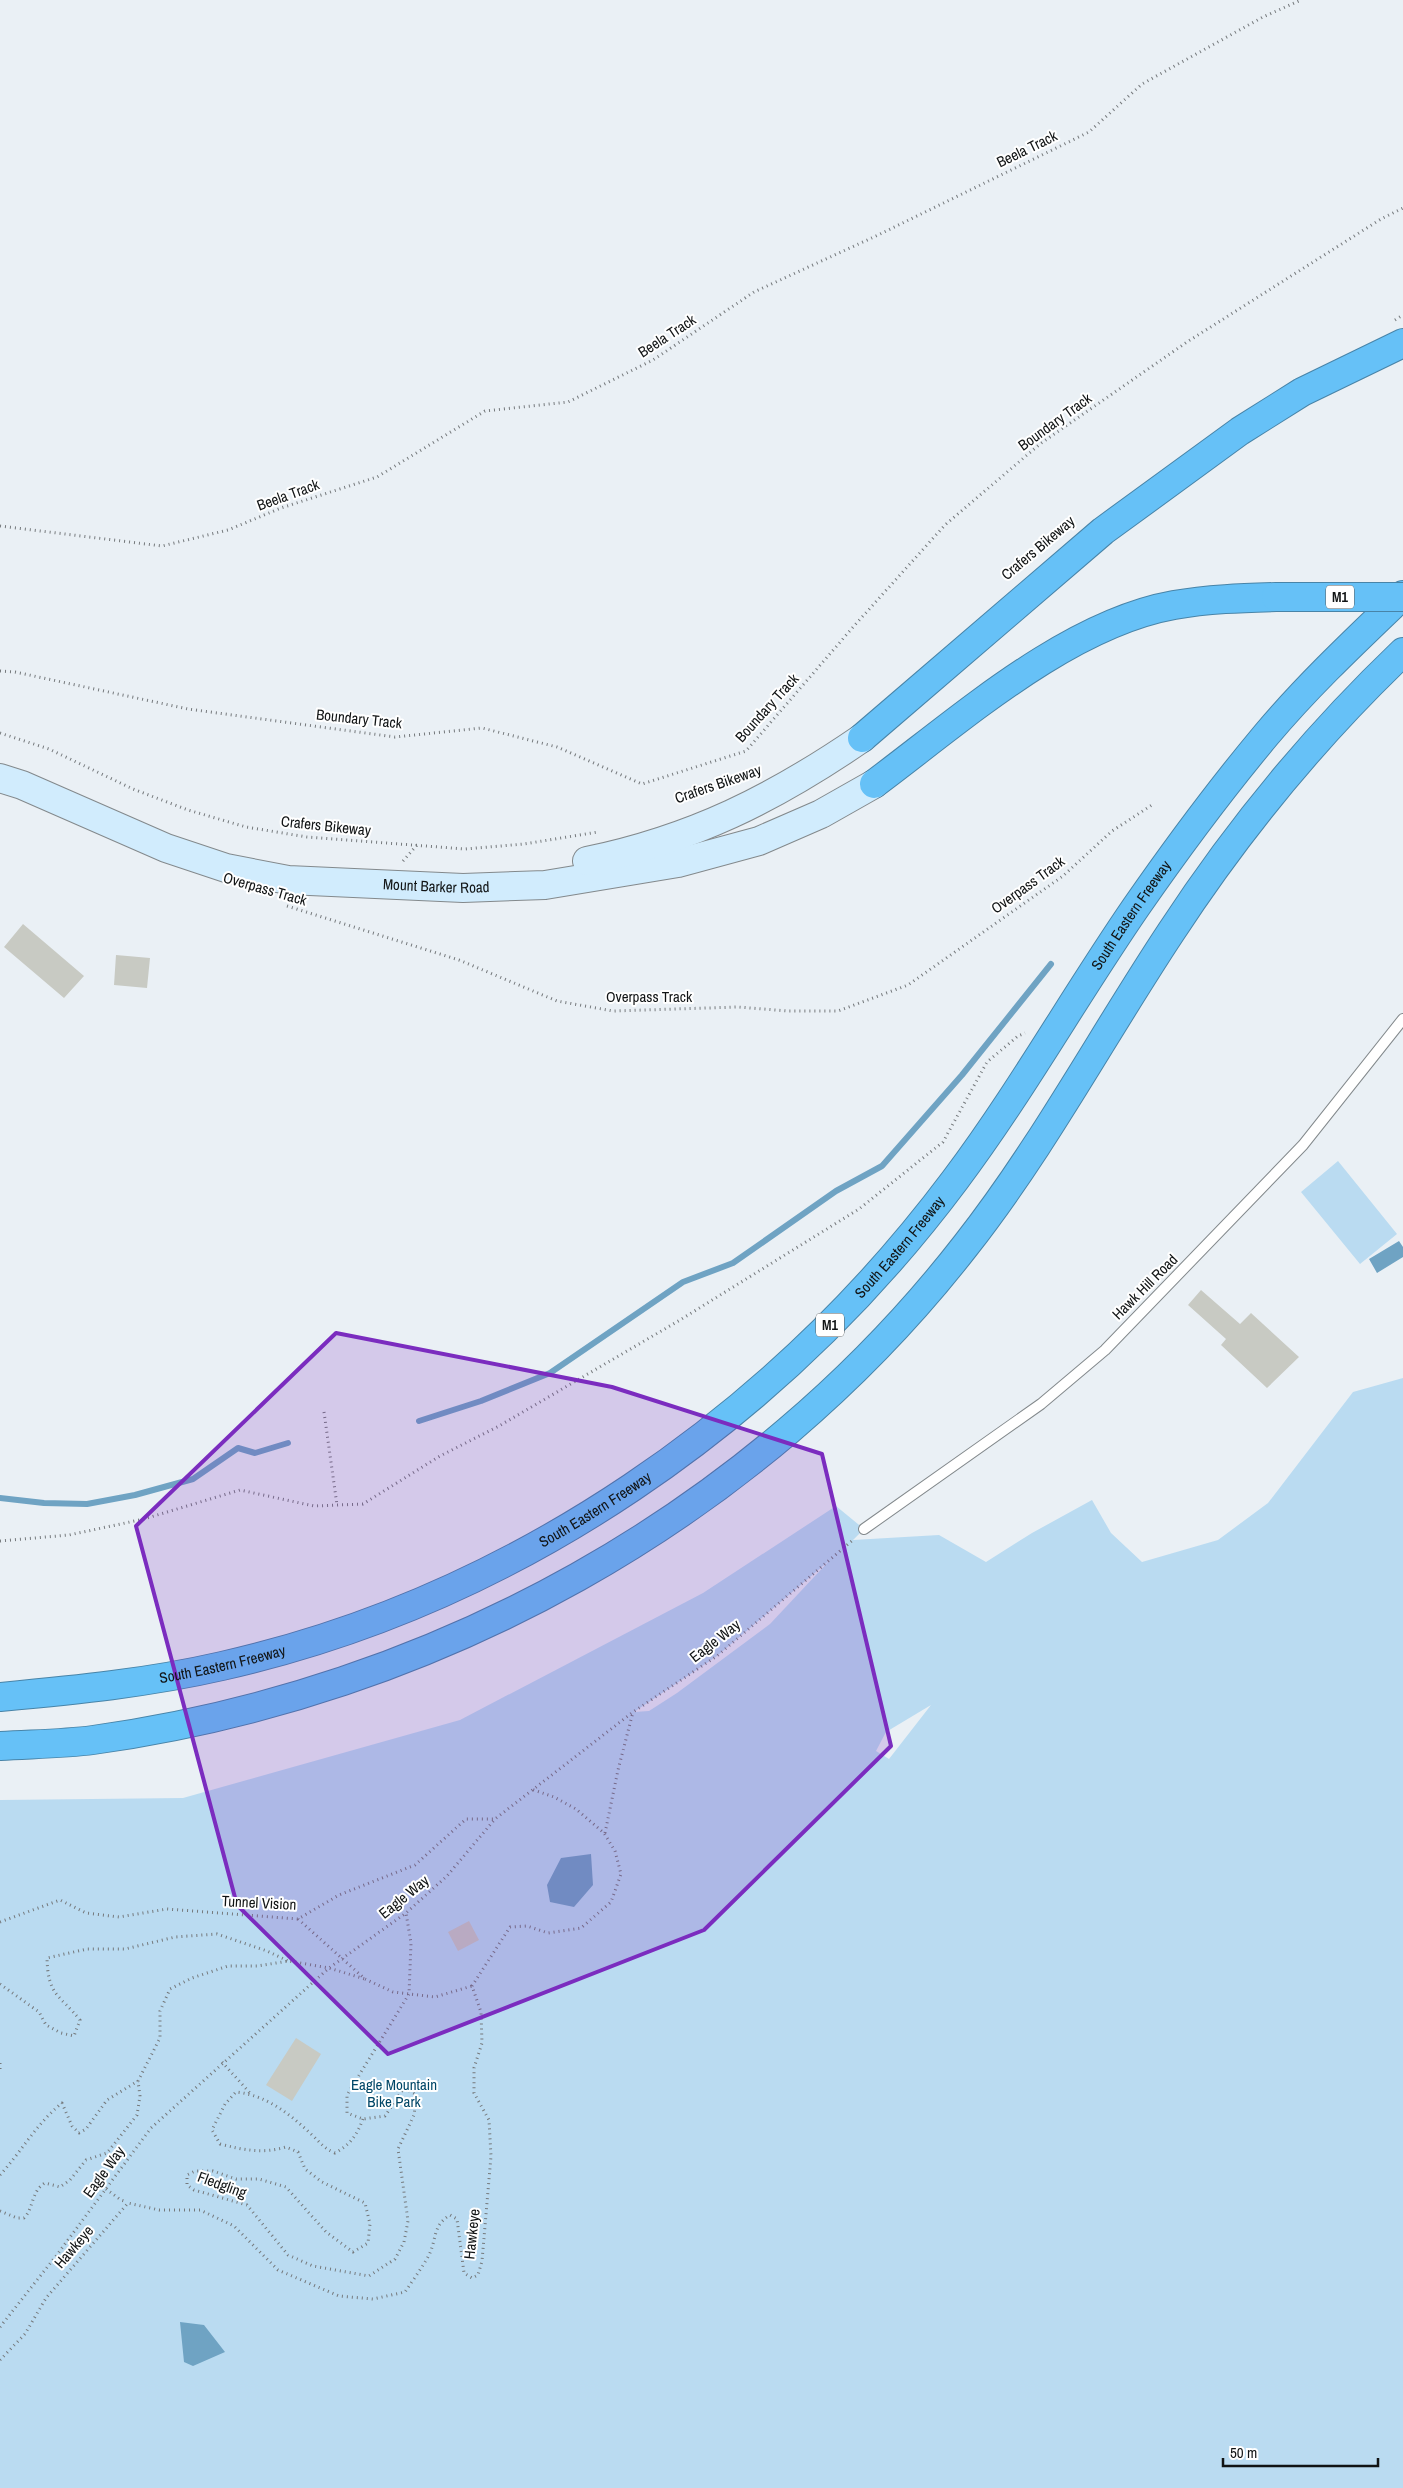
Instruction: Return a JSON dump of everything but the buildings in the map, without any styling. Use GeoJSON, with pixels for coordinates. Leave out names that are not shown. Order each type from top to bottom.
{"type":"FeatureCollection","features":[{"type":"Feature","properties":{"kind":"highway"},"geometry":{"type":"LineString","coordinates":[[862,738],[1103,531],[1240,431],[1394,334]]}},
{"type":"Feature","properties":{"kind":"highway","name":"M1"},"geometry":{"type":"LineString","coordinates":[[874,784],[1025,672],[1059,651],[1122,621],[1173,605],[1222,599],[1403,596]]}},
{"type":"Feature","properties":{"kind":"highway","name":"South Eastern Freeway"},"geometry":{"type":"LineString","coordinates":[[0,1697],[117,1686],[225,1665],[343,1630],[438,1594],[538,1545],[632,1488],[722,1422],[805,1350],[884,1269],[954,1182],[1018,1092],[1134,909],[1199,819],[1268,733],[1340,655],[1403,596]]}},
{"type":"Feature","properties":{"kind":"highway"},"geometry":{"type":"LineString","coordinates":[[0,1746],[89,1740],[126,1734],[236,1713],[344,1683],[447,1644],[546,1596],[642,1539],[734,1474],[827,1397],[897,1326],[966,1245],[1050,1126],[1170,933],[1232,842],[1301,759],[1376,678],[1403,652]]}},
{"type":"Feature","properties":{"kind":"main road","name":"Mount Barker Road"},"geometry":{"type":"LineString","coordinates":[[0,766],[159,833],[232,855],[314,869],[424,876],[484,876],[562,866],[617,855],[706,826],[741,811],[791,785],[862,738]]}},
{"type":"Feature","properties":{"kind":"main road","name":"Mount Barker Road"},"geometry":{"type":"LineString","coordinates":[[0,778],[22,785],[166,848],[226,868],[288,880],[463,888],[545,885],[678,864],[758,841],[821,814],[874,784]]}},
{"type":"Feature","properties":{"kind":"lane","name":"Hawk Hill Road"},"geometry":{"type":"LineString","coordinates":[[864,1529],[1042,1404],[1105,1350],[1303,1145],[1403,1019]]}},
{"type":"Feature","properties":{"kind":"path","name":"Beela Track"},"geometry":{"type":"LineString","coordinates":[[0,526],[162,546],[228,530],[280,508],[377,477],[429,448],[485,411],[568,402],[653,360],[754,292],[876,236],[1089,132],[1142,84],[1263,17],[1301,0]]}},
{"type":"Feature","properties":{"kind":"path","name":"Boundary Track"},"geometry":{"type":"LineString","coordinates":[[0,671],[15,672],[188,709],[395,737],[482,728],[557,747],[642,784],[746,751],[854,626],[945,526],[1040,444],[1187,342],[1381,219],[1403,208]]}},
{"type":"Feature","properties":{"kind":"path"},"geometry":{"type":"LineString","coordinates":[[1394,334],[1403,315]]}},
{"type":"Feature","properties":{"kind":"path","name":"Crafers Bikeway"},"geometry":{"type":"LineString","coordinates":[[0,733],[49,749],[133,789],[188,810],[246,827],[306,837],[465,849],[524,844],[600,832]]}},
{"type":"Feature","properties":{"kind":"path","name":"Overpass Track"},"geometry":{"type":"LineString","coordinates":[[280,903],[354,929],[459,960],[556,1001],[613,1011],[738,1007],[788,1012],[838,1011],[908,985],[1063,876],[1112,831],[1152,805]]}},
{"type":"Feature","properties":{"kind":"path"},"geometry":{"type":"LineString","coordinates":[[0,1540],[69,1535],[125,1523],[240,1490],[314,1506],[363,1504],[440,1456],[499,1426],[680,1320],[859,1209],[943,1142],[987,1062],[1018,1036],[1027,1032]]}},
{"type":"Feature","properties":{"kind":"path"},"geometry":{"type":"LineString","coordinates":[[324,1412],[337,1505]]}},
{"type":"Feature","properties":{"kind":"path","name":"Eagle Way"},"geometry":{"type":"LineString","coordinates":[[0,2327],[151,2128],[222,2062],[340,1959],[406,1913],[447,1876],[495,1819],[633,1712],[717,1656],[864,1529]]}},
{"type":"Feature","properties":{"kind":"path"},"geometry":{"type":"LineString","coordinates":[[604,1833],[633,1712]]}},
{"type":"Feature","properties":{"kind":"path"},"geometry":{"type":"LineString","coordinates":[[298,1919],[340,1959],[365,1978],[393,1992],[435,1997],[472,1986],[510,1927],[527,1926],[548,1933],[581,1928],[611,1902],[621,1874],[615,1851],[604,1833],[576,1809],[554,1797],[531,1790]]}},
{"type":"Feature","properties":{"kind":"path","name":"Tunnel Vision"},"geometry":{"type":"LineString","coordinates":[[0,1922],[60,1900],[86,1913],[119,1916],[167,1908],[298,1919],[339,1895],[415,1865],[466,1819],[495,1819]]}},
{"type":"Feature","properties":{"kind":"path"},"geometry":{"type":"LineString","coordinates":[[222,2062],[250,2093],[272,2103],[298,2122],[322,2148],[335,2153],[347,2146],[358,2133],[363,2119],[347,2113],[346,2095],[409,1994],[411,1943],[406,1913]]}},
{"type":"Feature","properties":{"kind":"path"},"geometry":{"type":"LineString","coordinates":[[0,1984],[39,2012],[46,2025],[61,2033],[74,2036],[80,2020],[51,1989],[46,1958],[87,1949],[125,1949],[175,1937],[218,1934],[267,1950],[289,1961],[329,1968],[365,1978]]}},
{"type":"Feature","properties":{"kind":"path"},"geometry":{"type":"LineString","coordinates":[[0,2176],[14,2160],[38,2124],[62,2103],[72,2126],[79,2132],[86,2129],[107,2100],[138,2081],[160,2038],[160,2011],[170,1989],[192,1978],[228,1966],[257,1966],[289,1961]]}},
{"type":"Feature","properties":{"kind":"path","name":"Hawkeye"},"geometry":{"type":"LineString","coordinates":[[0,2360],[25,2334],[46,2298],[128,2203],[159,2210],[200,2210],[234,2226],[278,2270],[339,2296],[373,2299],[405,2292],[430,2252],[433,2236],[443,2219],[450,2215],[457,2219],[459,2226],[464,2273],[472,2278],[478,2274],[482,2260],[491,2156],[489,2120],[474,2093],[474,2068],[482,2043],[481,2012],[472,1986]]}},
{"type":"Feature","properties":{"kind":"path"},"geometry":{"type":"LineString","coordinates":[[0,2063],[0,2071]]}},
{"type":"Feature","properties":{"kind":"path"},"geometry":{"type":"LineString","coordinates":[[0,2211],[17,2218],[24,2218],[29,2213],[33,2198],[40,2186],[45,2184],[60,2187],[70,2180],[86,2160],[107,2153],[137,2115],[140,2096],[138,2081]]}},
{"type":"Feature","properties":{"kind":"path","name":"Fledgling"},"geometry":{"type":"LineString","coordinates":[[250,2093],[236,2092],[216,2118],[212,2130],[220,2144],[248,2151],[270,2152],[286,2147],[298,2152],[305,2169],[322,2182],[366,2203],[370,2224],[368,2243],[352,2252],[336,2241],[286,2188],[259,2179],[236,2178],[213,2170],[195,2171],[187,2175],[186,2185],[194,2190],[247,2205],[288,2255],[313,2266],[369,2276],[395,2259],[404,2242],[408,2221],[398,2149],[414,2115],[417,2095],[404,2088],[385,2116],[363,2119]]}},
{"type":"Feature","properties":{"kind":"path"},"geometry":{"type":"LineString","coordinates":[[106,2189],[128,2203]]}},
{"type":"Feature","properties":{"kind":"highlighted area"},"geometry":{"type":"Polygon","coordinates":[[[336,1333],[612,1387],[822,1454],[891,1746],[704,1930],[388,2054],[237,1905],[136,1526],[336,1333]]]}},
{"type":"Feature","properties":{"kind":"green space"},"geometry":{"type":"Polygon","coordinates":[[[1338,1161],[1397,1234],[1360,1264],[1301,1192],[1338,1161]]]}},
{"type":"Feature","properties":{"kind":"green space","name":"Eagle Mountain Bike Park"},"geometry":{"type":"Polygon","coordinates":[[[1403,1378],[1403,2488],[0,2488],[0,1800],[183,1798],[460,1720],[703,1593],[836,1506],[864,1529],[853,1540],[939,1535],[986,1562],[1032,1533],[1092,1500],[1111,1533],[1142,1562],[1218,1540],[1268,1503],[1353,1392],[1403,1378]],[[830,1560],[717,1656],[634,1712],[649,1711],[677,1693],[770,1624],[830,1560]],[[931,1705],[886,1732],[876,1751],[889,1759],[931,1705]]]}},
{"type":"Feature","properties":{"kind":"shaded area"},"geometry":{"type":"Polygon","coordinates":[[[1399,1241],[1403,1247],[1403,1257],[1377,1273],[1369,1259],[1399,1241]]]}},
{"type":"Feature","properties":{"kind":"shaded area"},"geometry":{"type":"Polygon","coordinates":[[[591,1854],[593,1885],[574,1907],[550,1902],[547,1885],[561,1858],[591,1854]]]}},
{"type":"Feature","properties":{"kind":"shaded area"},"geometry":{"type":"Polygon","coordinates":[[[180,2322],[204,2325],[225,2352],[193,2366],[184,2362],[180,2322]]]}},
{"type":"Feature","properties":{"kind":"waterway"},"geometry":{"type":"LineString","coordinates":[[419,1421],[481,1401],[550,1373],[683,1282],[733,1263],[836,1191],[882,1166],[962,1075],[1051,964]]}},
{"type":"Feature","properties":{"kind":"waterway"},"geometry":{"type":"LineString","coordinates":[[0,1498],[44,1503],[87,1504],[135,1495],[193,1479],[238,1448],[255,1453],[288,1443]]}}]}
